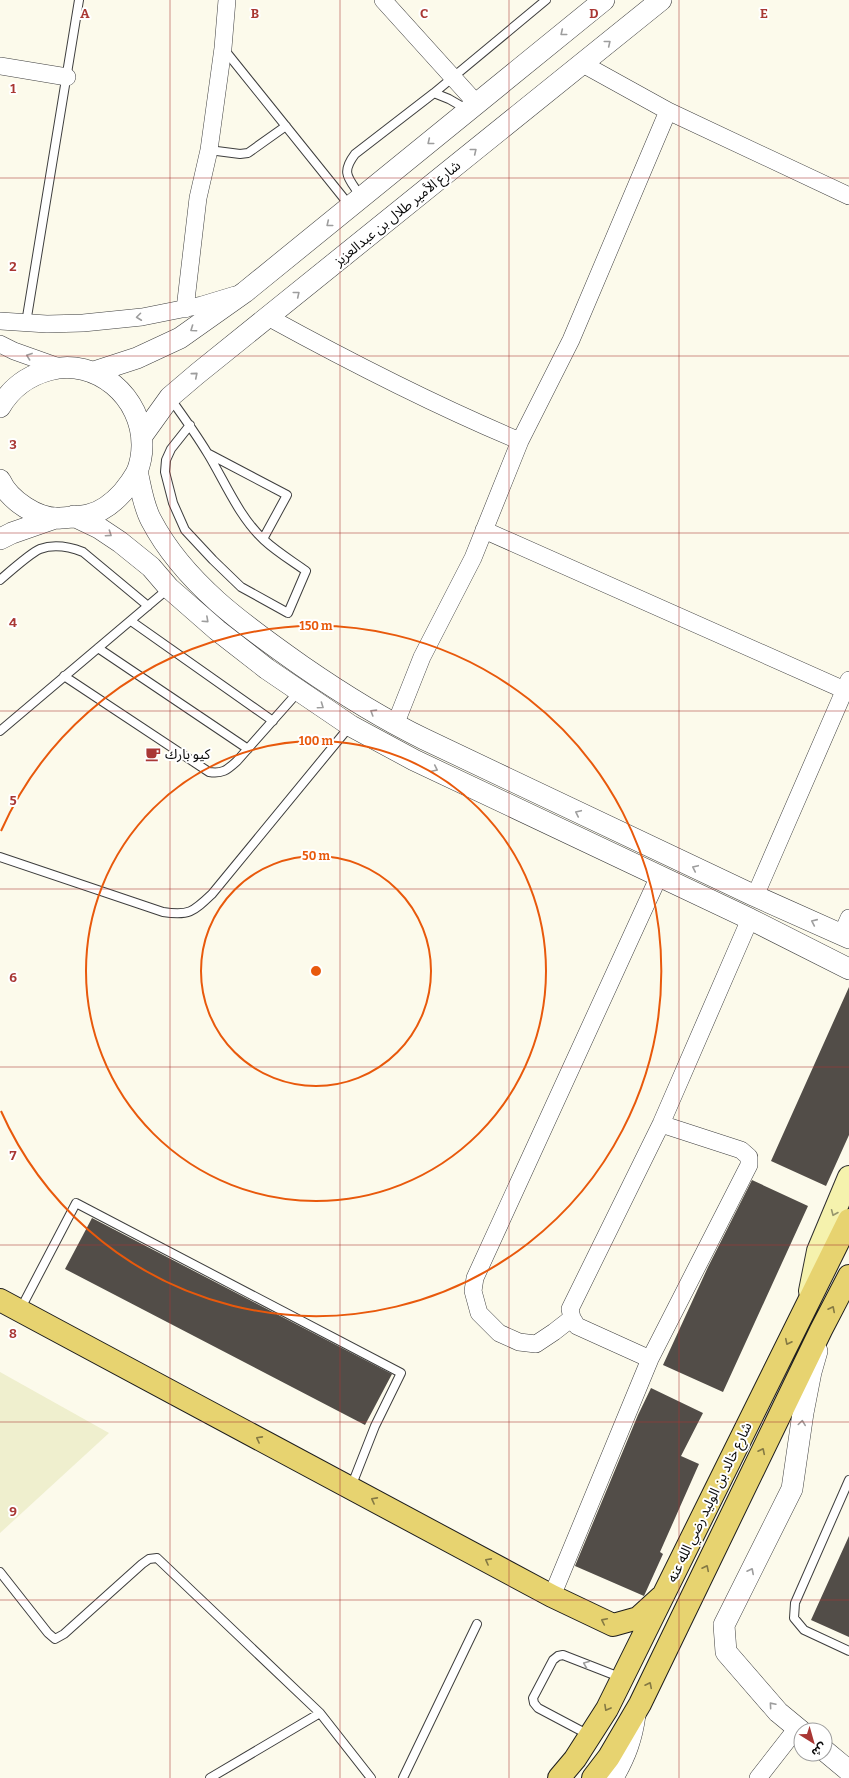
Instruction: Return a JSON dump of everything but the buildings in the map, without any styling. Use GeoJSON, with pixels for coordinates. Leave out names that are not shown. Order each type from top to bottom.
{"type":"FeatureCollection","features":[{"type":"Feature","properties":{"kind":"main road"},"geometry":{"type":"LineString","coordinates":[[808,1302],[818,1251],[849,1177]]}},
{"type":"Feature","properties":{"kind":"main road","name":"شارع خالد بن الوليد رضي الله عنه"},"geometry":{"type":"LineString","coordinates":[[559,1778],[575,1759],[607,1709],[661,1597],[849,1220]]}},
{"type":"Feature","properties":{"kind":"main road","name":"شارع خالد بن الوليد رضي الله عنه"},"geometry":{"type":"LineString","coordinates":[[593,1778],[609,1758],[638,1708],[821,1330],[849,1276]]}},
{"type":"Feature","properties":{"kind":"main road"},"geometry":{"type":"LineString","coordinates":[[0,1300],[552,1596],[613,1625],[638,1618],[661,1597]]}},
{"type":"Feature","properties":{"kind":"street"},"geometry":{"type":"LineString","coordinates":[[185,309],[198,198],[209,150],[223,48],[226,0]]}},
{"type":"Feature","properties":{"kind":"street"},"geometry":{"type":"LineString","coordinates":[[383,0],[452,77],[472,107]]}},
{"type":"Feature","properties":{"kind":"street"},"geometry":{"type":"LineString","coordinates":[[94,372],[137,358],[180,338],[245,292],[604,0]]}},
{"type":"Feature","properties":{"kind":"street","name":"شارع الأمير طلال بن عبدالعزيز"},"geometry":{"type":"LineString","coordinates":[[142,436],[170,397],[661,0]]}},
{"type":"Feature","properties":{"kind":"street"},"geometry":{"type":"LineString","coordinates":[[583,64],[668,111],[849,196]]}},
{"type":"Feature","properties":{"kind":"street"},"geometry":{"type":"LineString","coordinates":[[0,66],[67,77]]}},
{"type":"Feature","properties":{"kind":"street"},"geometry":{"type":"LineString","coordinates":[[395,725],[422,657],[472,558],[520,441],[571,340],[668,111]]}},
{"type":"Feature","properties":{"kind":"street"},"geometry":{"type":"LineString","coordinates":[[0,321],[47,324],[83,323],[142,317],[202,306],[245,292]]}},
{"type":"Feature","properties":{"kind":"street"},"geometry":{"type":"LineString","coordinates":[[268,317],[360,367],[483,426],[520,441]]}},
{"type":"Feature","properties":{"kind":"street"},"geometry":{"type":"LineString","coordinates":[[0,344],[14,351],[59,367],[77,368],[94,372],[107,380],[132,404],[142,436],[142,454],[137,471],[130,484],[118,498],[104,508],[88,515],[65,517],[12,533],[0,539]]}},
{"type":"Feature","properties":{"kind":"street"},"geometry":{"type":"LineString","coordinates":[[0,407],[14,388],[28,378],[59,367]]}},
{"type":"Feature","properties":{"kind":"street"},"geometry":{"type":"LineString","coordinates":[[137,471],[150,520],[170,552],[200,587],[234,616],[280,651],[340,692],[395,725],[755,896],[847,930]]}},
{"type":"Feature","properties":{"kind":"street"},"geometry":{"type":"LineString","coordinates":[[0,480],[11,495],[38,514],[65,517],[100,528],[120,542],[151,567],[169,588],[216,630],[299,691],[351,726],[414,760],[750,919],[849,969]]}},
{"type":"Feature","properties":{"kind":"street"},"geometry":{"type":"LineString","coordinates":[[484,530],[847,687],[755,896]]}},
{"type":"Feature","properties":{"kind":"street"},"geometry":{"type":"LineString","coordinates":[[572,1318],[536,1344],[519,1342],[499,1333],[479,1313],[473,1290],[475,1278],[659,876]]}},
{"type":"Feature","properties":{"kind":"street"},"geometry":{"type":"LineString","coordinates":[[650,1359],[577,1326],[572,1318],[570,1309],[661,1124],[750,919]]}},
{"type":"Feature","properties":{"kind":"street"},"geometry":{"type":"LineString","coordinates":[[552,1596],[650,1359],[749,1165],[749,1157],[741,1150],[661,1124]]}},
{"type":"Feature","properties":{"kind":"street"},"geometry":{"type":"LineString","coordinates":[[793,1724],[778,1712],[726,1652],[724,1625],[792,1489],[803,1413],[821,1330]]}},
{"type":"Feature","properties":{"kind":"street"},"geometry":{"type":"LineString","coordinates":[[615,1778],[624,1762],[634,1734],[638,1708]]}},
{"type":"Feature","properties":{"kind":"street"},"geometry":{"type":"LineString","coordinates":[[758,1778],[793,1736]]}},
{"type":"Feature","properties":{"kind":"street"},"geometry":{"type":"LineString","coordinates":[[833,1758],[849,1771]]}},
{"type":"Feature","properties":{"kind":"lane"},"geometry":{"type":"LineString","coordinates":[[26,323],[79,0]]}},
{"type":"Feature","properties":{"kind":"lane"},"geometry":{"type":"LineString","coordinates":[[356,202],[347,174],[348,164],[355,154],[434,93],[546,0]]}},
{"type":"Feature","properties":{"kind":"lane"},"geometry":{"type":"LineString","coordinates":[[223,48],[286,126],[356,202]]}},
{"type":"Feature","properties":{"kind":"lane"},"geometry":{"type":"LineString","coordinates":[[434,93],[472,107]]}},
{"type":"Feature","properties":{"kind":"lane"},"geometry":{"type":"LineString","coordinates":[[209,150],[240,154],[248,153],[286,126]]}},
{"type":"Feature","properties":{"kind":"lane"},"geometry":{"type":"LineString","coordinates":[[170,397],[190,425],[229,492],[263,539],[306,571],[288,613],[241,587],[213,560],[186,530],[173,502],[165,472],[166,460],[171,449],[190,425]]}},
{"type":"Feature","properties":{"kind":"lane"},"geometry":{"type":"LineString","coordinates":[[208,454],[287,495],[263,539]]}},
{"type":"Feature","properties":{"kind":"lane"},"geometry":{"type":"LineString","coordinates":[[0,580],[39,549],[57,546],[73,548],[83,552],[148,606]]}},
{"type":"Feature","properties":{"kind":"lane"},"geometry":{"type":"LineString","coordinates":[[0,731],[169,588]]}},
{"type":"Feature","properties":{"kind":"lane"},"geometry":{"type":"LineString","coordinates":[[130,621],[273,721]]}},
{"type":"Feature","properties":{"kind":"lane"},"geometry":{"type":"LineString","coordinates":[[98,648],[248,749]]}},
{"type":"Feature","properties":{"kind":"lane"},"geometry":{"type":"LineString","coordinates":[[64,676],[209,772],[220,773],[229,768],[248,749],[299,691]]}},
{"type":"Feature","properties":{"kind":"lane"},"geometry":{"type":"LineString","coordinates":[[0,857],[163,912],[180,915],[197,908],[212,894],[351,726]]}},
{"type":"Feature","properties":{"kind":"lane"},"geometry":{"type":"LineString","coordinates":[[20,1310],[76,1203],[401,1373],[375,1426],[351,1488]]}},
{"type":"Feature","properties":{"kind":"lane"},"geometry":{"type":"LineString","coordinates":[[849,1480],[795,1603],[794,1618],[804,1630],[849,1651]]}},
{"type":"Feature","properties":{"kind":"lane"},"geometry":{"type":"LineString","coordinates":[[0,1572],[48,1633],[55,1639],[64,1634],[142,1564],[149,1559],[157,1558],[320,1713],[371,1778]]}},
{"type":"Feature","properties":{"kind":"lane"},"geometry":{"type":"LineString","coordinates":[[403,1778],[477,1624]]}},
{"type":"Feature","properties":{"kind":"lane"},"geometry":{"type":"LineString","coordinates":[[590,1735],[538,1708],[534,1703],[533,1698],[554,1660],[558,1656],[563,1655],[622,1678]]}},
{"type":"Feature","properties":{"kind":"lane"},"geometry":{"type":"LineString","coordinates":[[210,1778],[320,1713]]}},
{"type":"Feature","properties":{"kind":"green space"},"geometry":{"type":"Polygon","coordinates":[[[0,1372],[109,1433],[0,1533],[0,1372]]]}},
{"type":"Feature","properties":{"kind":"place","name":"كيو بارك"},"geometry":{"type":"Point","coordinates":[153,754]}}]}
